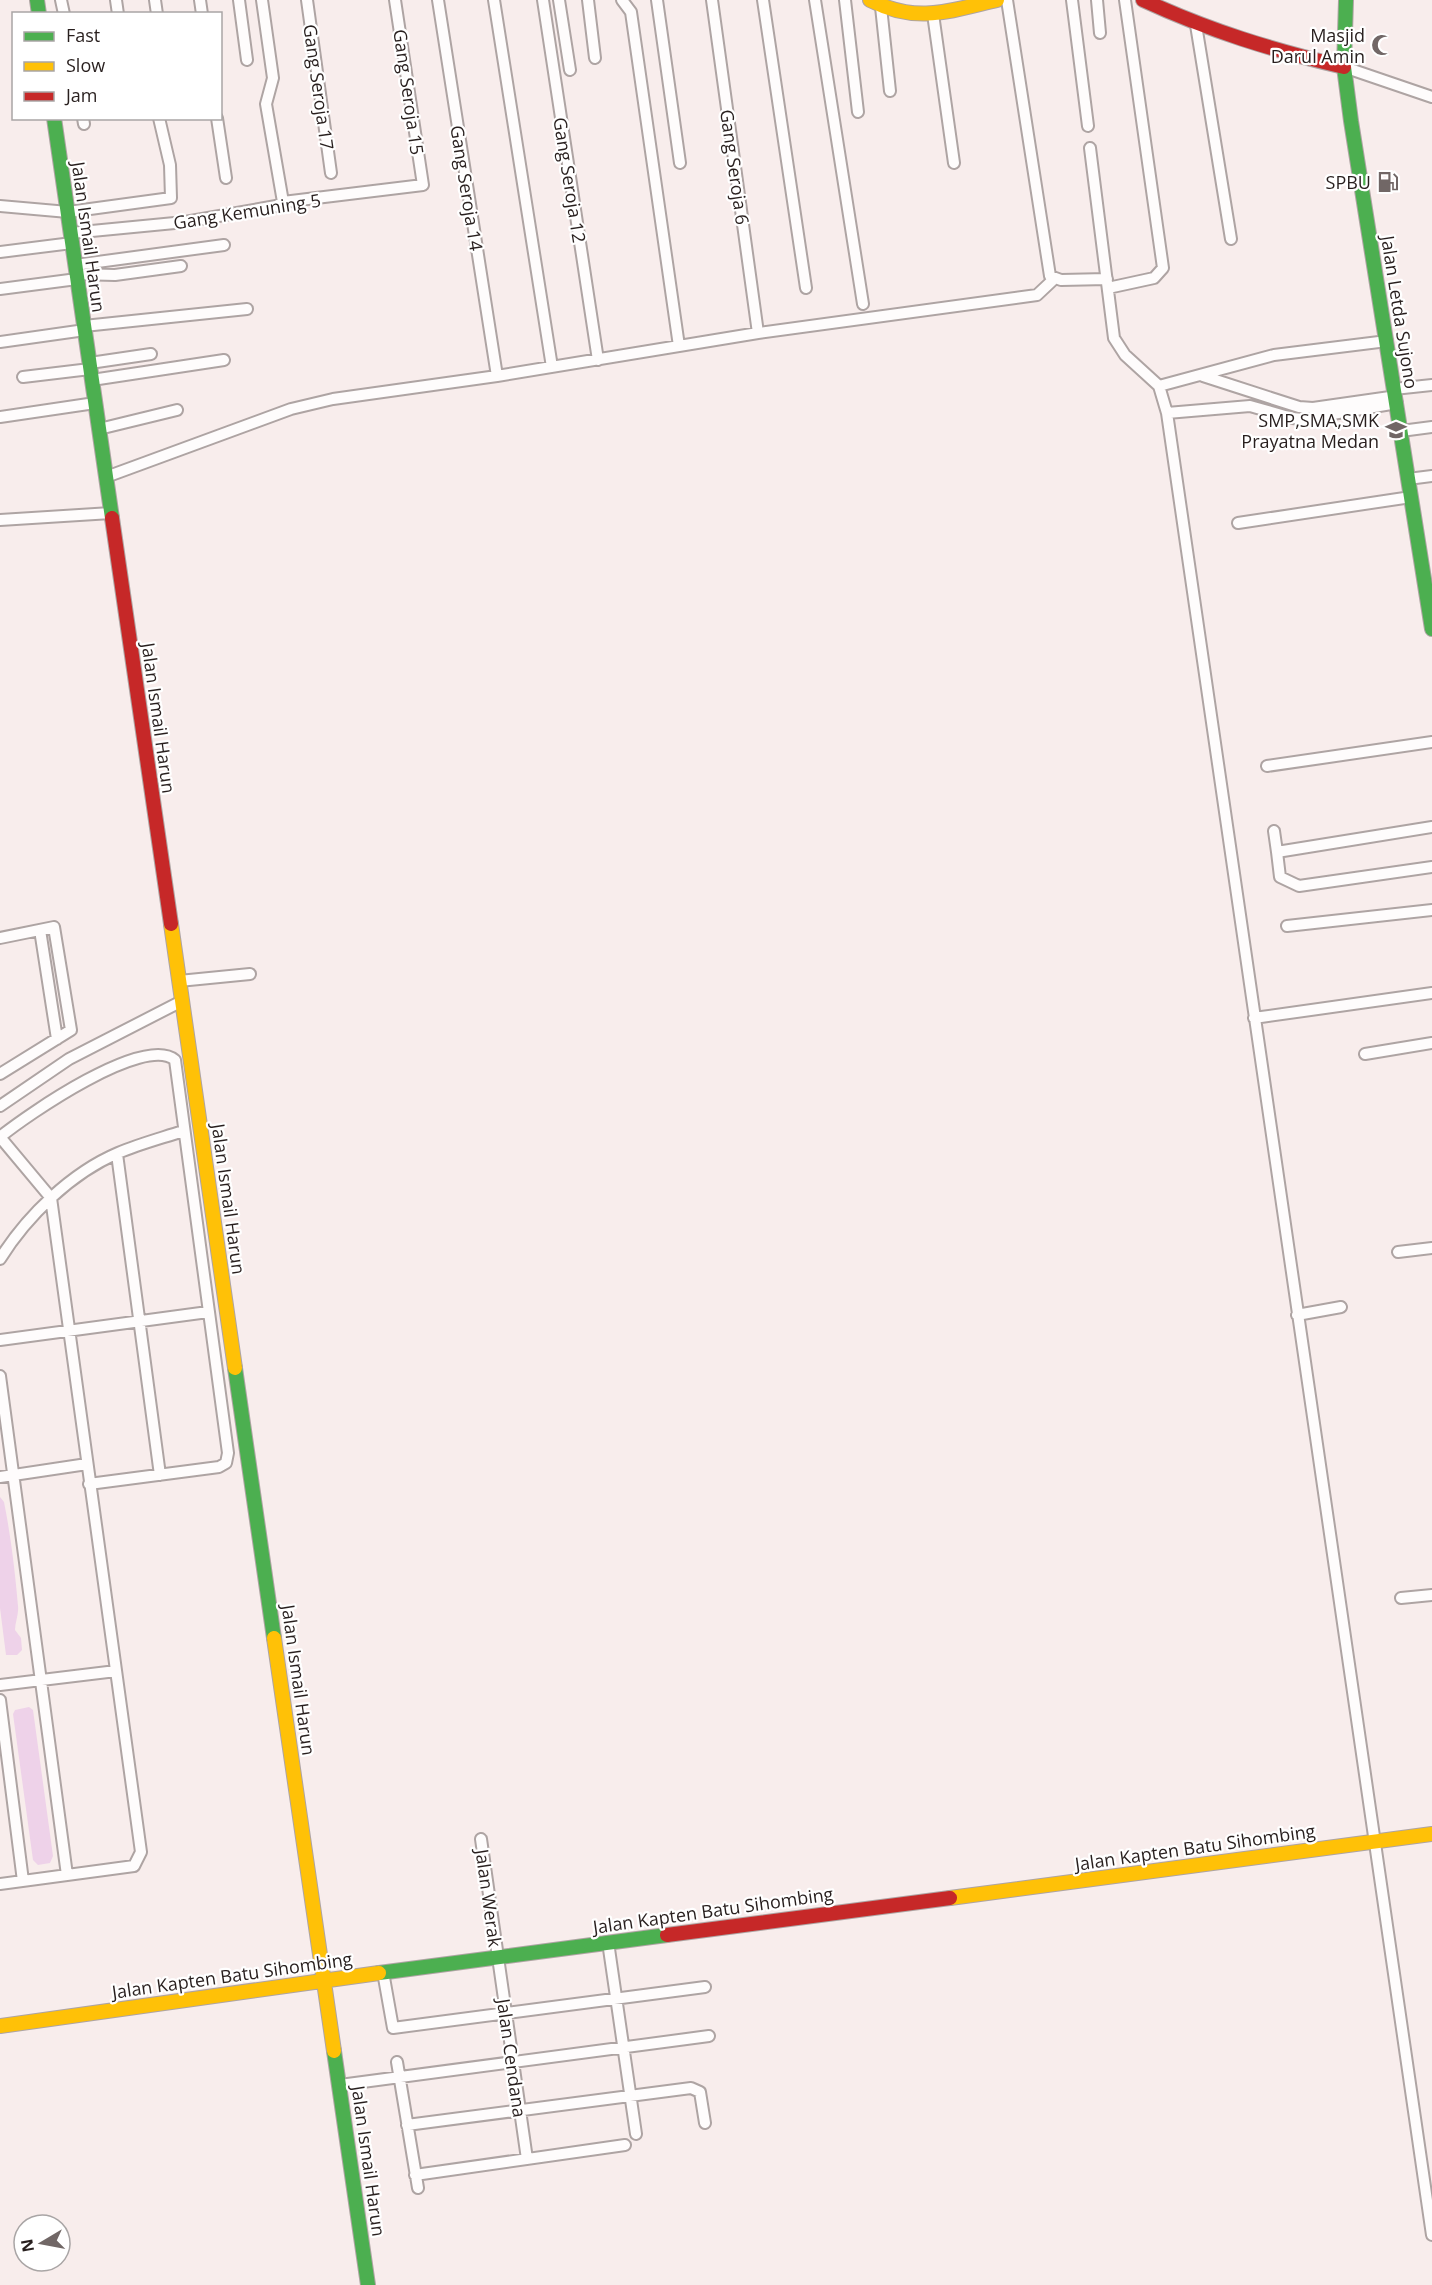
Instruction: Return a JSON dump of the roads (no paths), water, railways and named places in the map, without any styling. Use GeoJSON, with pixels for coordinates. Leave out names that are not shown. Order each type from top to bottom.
{"type":"FeatureCollection","features":[{"type":"Feature","properties":{"kind":"main road"},"geometry":{"type":"LineString","coordinates":[[875,3],[906,15],[920,17],[997,0]]}},
{"type":"Feature","properties":{"kind":"main road"},"geometry":{"type":"LineString","coordinates":[[1143,0],[1196,25],[1267,49],[1344,67]]}},
{"type":"Feature","properties":{"kind":"main road","name":"Jalan Letda Sujono"},"geometry":{"type":"LineString","coordinates":[[1346,0],[1344,67],[1432,629]]}},
{"type":"Feature","properties":{"kind":"main road","name":"Jalan Ismail Harun"},"geometry":{"type":"LineString","coordinates":[[54,120],[368,2285]]}},
{"type":"Feature","properties":{"kind":"main road","name":"Jalan Kapten Batu Sihombing"},"geometry":{"type":"LineString","coordinates":[[0,2026],[383,1972],[1432,1834]]}},
{"type":"Feature","properties":{"kind":"street"},"geometry":{"type":"LineString","coordinates":[[239,0],[247,60]]}},
{"type":"Feature","properties":{"kind":"street"},"geometry":{"type":"LineString","coordinates":[[262,0],[273,78],[266,104],[283,202]]}},
{"type":"Feature","properties":{"kind":"street","name":"Gang Seroja 17"},"geometry":{"type":"LineString","coordinates":[[307,0],[331,173]]}},
{"type":"Feature","properties":{"kind":"street","name":"Gang Seroja 15"},"geometry":{"type":"LineString","coordinates":[[395,0],[423,185]]}},
{"type":"Feature","properties":{"kind":"street","name":"Gang Seroja 14"},"geometry":{"type":"LineString","coordinates":[[438,0],[497,376]]}},
{"type":"Feature","properties":{"kind":"street"},"geometry":{"type":"LineString","coordinates":[[494,0],[552,367]]}},
{"type":"Feature","properties":{"kind":"street","name":"Gang Seroja 12"},"geometry":{"type":"LineString","coordinates":[[543,0],[598,360]]}},
{"type":"Feature","properties":{"kind":"street"},"geometry":{"type":"LineString","coordinates":[[559,0],[570,70]]}},
{"type":"Feature","properties":{"kind":"street"},"geometry":{"type":"LineString","coordinates":[[588,0],[595,58]]}},
{"type":"Feature","properties":{"kind":"street"},"geometry":{"type":"LineString","coordinates":[[622,0],[631,12],[679,346]]}},
{"type":"Feature","properties":{"kind":"street"},"geometry":{"type":"LineString","coordinates":[[657,0],[680,163]]}},
{"type":"Feature","properties":{"kind":"street","name":"Gang Seroja 6"},"geometry":{"type":"LineString","coordinates":[[712,0],[758,333]]}},
{"type":"Feature","properties":{"kind":"street"},"geometry":{"type":"LineString","coordinates":[[763,0],[806,288]]}},
{"type":"Feature","properties":{"kind":"street"},"geometry":{"type":"LineString","coordinates":[[815,0],[863,304]]}},
{"type":"Feature","properties":{"kind":"street"},"geometry":{"type":"LineString","coordinates":[[845,0],[858,112]]}},
{"type":"Feature","properties":{"kind":"street"},"geometry":{"type":"LineString","coordinates":[[1006,0],[1050,276],[1054,279],[1107,283],[1154,278],[1163,268],[1125,0]]}},
{"type":"Feature","properties":{"kind":"street"},"geometry":{"type":"LineString","coordinates":[[1072,0],[1088,126]]}},
{"type":"Feature","properties":{"kind":"street"},"geometry":{"type":"LineString","coordinates":[[1097,0],[1100,33]]}},
{"type":"Feature","properties":{"kind":"street"},"geometry":{"type":"LineString","coordinates":[[875,3],[890,91]]}},
{"type":"Feature","properties":{"kind":"street"},"geometry":{"type":"LineString","coordinates":[[933,14],[954,163]]}},
{"type":"Feature","properties":{"kind":"street"},"geometry":{"type":"LineString","coordinates":[[1196,25],[1230,239]]}},
{"type":"Feature","properties":{"kind":"street"},"geometry":{"type":"LineString","coordinates":[[1344,67],[1432,97]]}},
{"type":"Feature","properties":{"kind":"street"},"geometry":{"type":"LineString","coordinates":[[0,206],[68,212],[171,198],[170,165],[159,120]]}},
{"type":"Feature","properties":{"kind":"street"},"geometry":{"type":"LineString","coordinates":[[217,120],[226,178]]}},
{"type":"Feature","properties":{"kind":"street"},"geometry":{"type":"LineString","coordinates":[[1090,148],[1116,343],[1125,355],[1159,386],[1167,413],[1432,2235]]}},
{"type":"Feature","properties":{"kind":"street","name":"Gang Kemuning 5"},"geometry":{"type":"LineString","coordinates":[[0,252],[71,238],[276,206],[283,202],[423,185]]}},
{"type":"Feature","properties":{"kind":"street"},"geometry":{"type":"LineString","coordinates":[[0,289],[224,245]]}},
{"type":"Feature","properties":{"kind":"street"},"geometry":{"type":"LineString","coordinates":[[76,273],[115,275],[181,266]]}},
{"type":"Feature","properties":{"kind":"street"},"geometry":{"type":"LineString","coordinates":[[106,477],[307,404],[497,376],[758,333],[1037,295],[1054,279]]}},
{"type":"Feature","properties":{"kind":"street"},"geometry":{"type":"LineString","coordinates":[[0,342],[84,328],[247,309]]}},
{"type":"Feature","properties":{"kind":"street"},"geometry":{"type":"LineString","coordinates":[[1159,386],[1274,355],[1387,341]]}},
{"type":"Feature","properties":{"kind":"street"},"geometry":{"type":"LineString","coordinates":[[91,370],[152,354]]}},
{"type":"Feature","properties":{"kind":"street"},"geometry":{"type":"LineString","coordinates":[[23,377],[224,360]]}},
{"type":"Feature","properties":{"kind":"street"},"geometry":{"type":"LineString","coordinates":[[1202,376],[1299,407],[1313,408],[1394,396]]}},
{"type":"Feature","properties":{"kind":"street"},"geometry":{"type":"LineString","coordinates":[[1167,413],[1250,406],[1303,419],[1432,385]]}},
{"type":"Feature","properties":{"kind":"street"},"geometry":{"type":"LineString","coordinates":[[0,417],[95,403]]}},
{"type":"Feature","properties":{"kind":"street"},"geometry":{"type":"LineString","coordinates":[[99,429],[177,410]]}},
{"type":"Feature","properties":{"kind":"street"},"geometry":{"type":"LineString","coordinates":[[1401,431],[1432,427]]}},
{"type":"Feature","properties":{"kind":"street"},"geometry":{"type":"LineString","coordinates":[[1408,479],[1432,476]]}},
{"type":"Feature","properties":{"kind":"street"},"geometry":{"type":"LineString","coordinates":[[1238,523],[1411,497]]}},
{"type":"Feature","properties":{"kind":"street"},"geometry":{"type":"LineString","coordinates":[[0,520],[111,513]]}},
{"type":"Feature","properties":{"kind":"street"},"geometry":{"type":"LineString","coordinates":[[1267,766],[1432,742]]}},
{"type":"Feature","properties":{"kind":"street"},"geometry":{"type":"LineString","coordinates":[[1277,852],[1432,827]]}},
{"type":"Feature","properties":{"kind":"street"},"geometry":{"type":"LineString","coordinates":[[1274,831],[1280,877],[1299,886],[1432,867]]}},
{"type":"Feature","properties":{"kind":"street"},"geometry":{"type":"LineString","coordinates":[[1287,926],[1432,910]]}},
{"type":"Feature","properties":{"kind":"street"},"geometry":{"type":"LineString","coordinates":[[0,938],[54,927],[71,1030],[1,1073],[0,1059]]}},
{"type":"Feature","properties":{"kind":"street"},"geometry":{"type":"LineString","coordinates":[[180,981],[250,974]]}},
{"type":"Feature","properties":{"kind":"street"},"geometry":{"type":"LineString","coordinates":[[1254,1018],[1432,993]]}},
{"type":"Feature","properties":{"kind":"street"},"geometry":{"type":"LineString","coordinates":[[0,1106],[69,1059],[182,1001]]}},
{"type":"Feature","properties":{"kind":"street"},"geometry":{"type":"LineString","coordinates":[[1365,1054],[1432,1043]]}},
{"type":"Feature","properties":{"kind":"street"},"geometry":{"type":"LineString","coordinates":[[0,1884],[134,1866],[141,1852],[89,1484],[51,1198],[0,1137],[23,1118],[71,1088],[120,1065],[154,1054],[168,1055],[175,1060],[228,1453],[226,1462],[219,1467],[89,1484]]}},
{"type":"Feature","properties":{"kind":"street"},"geometry":{"type":"LineString","coordinates":[[0,1259],[31,1219],[51,1198],[84,1173],[117,1154],[183,1131]]}},
{"type":"Feature","properties":{"kind":"street"},"geometry":{"type":"LineString","coordinates":[[117,1154],[160,1475]]}},
{"type":"Feature","properties":{"kind":"street"},"geometry":{"type":"LineString","coordinates":[[1398,1252],[1432,1248]]}},
{"type":"Feature","properties":{"kind":"street"},"geometry":{"type":"LineString","coordinates":[[1297,1315],[1341,1307]]}},
{"type":"Feature","properties":{"kind":"street"},"geometry":{"type":"LineString","coordinates":[[0,1340],[208,1312]]}},
{"type":"Feature","properties":{"kind":"street"},"geometry":{"type":"LineString","coordinates":[[0,1376],[67,1875]]}},
{"type":"Feature","properties":{"kind":"street"},"geometry":{"type":"LineString","coordinates":[[0,1477],[87,1464]]}},
{"type":"Feature","properties":{"kind":"street"},"geometry":{"type":"LineString","coordinates":[[1401,1598],[1432,1595]]}},
{"type":"Feature","properties":{"kind":"street"},"geometry":{"type":"LineString","coordinates":[[0,1685],[116,1671]]}},
{"type":"Feature","properties":{"kind":"street"},"geometry":{"type":"LineString","coordinates":[[0,1700],[23,1881]]}},
{"type":"Feature","properties":{"kind":"street","name":"Jalan Werak"},"geometry":{"type":"LineString","coordinates":[[481,1839],[498,1957]]}},
{"type":"Feature","properties":{"kind":"street"},"geometry":{"type":"LineString","coordinates":[[608,1942],[636,2134]]}},
{"type":"Feature","properties":{"kind":"street","name":"Jalan Cendana"},"geometry":{"type":"LineString","coordinates":[[498,1957],[527,2159]]}},
{"type":"Feature","properties":{"kind":"street"},"geometry":{"type":"LineString","coordinates":[[383,1972],[393,2028],[705,1987]]}},
{"type":"Feature","properties":{"kind":"street"},"geometry":{"type":"LineString","coordinates":[[340,2085],[709,2036]]}},
{"type":"Feature","properties":{"kind":"street"},"geometry":{"type":"LineString","coordinates":[[397,2062],[418,2188]]}},
{"type":"Feature","properties":{"kind":"street"},"geometry":{"type":"LineString","coordinates":[[407,2125],[696,2088],[700,2092],[705,2123]]}},
{"type":"Feature","properties":{"kind":"street"},"geometry":{"type":"LineString","coordinates":[[416,2175],[625,2145]]}},
{"type":"Feature","properties":{"kind":"place","name":"Masjid Darul Amin"},"geometry":{"type":"Point","coordinates":[1382,45]}},
{"type":"Feature","properties":{"kind":"place","name":"SPBU"},"geometry":{"type":"Point","coordinates":[1388,182]}},
{"type":"Feature","properties":{"kind":"place","name":"SMP,SMA,SMK Prayatna Medan"},"geometry":{"type":"Point","coordinates":[1396,430]}}]}
